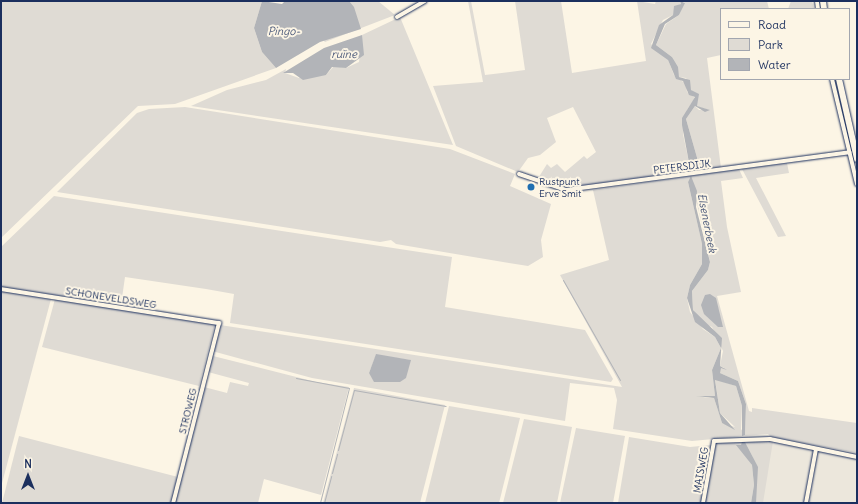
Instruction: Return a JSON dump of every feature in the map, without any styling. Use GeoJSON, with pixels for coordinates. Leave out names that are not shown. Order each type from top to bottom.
{"type":"FeatureCollection","features":[{"type":"Feature","properties":{"kind":"main road"},"geometry":{"type":"LineString","coordinates":[[839,80],[857,159]]}},
{"type":"Feature","properties":{"kind":"street"},"geometry":{"type":"LineString","coordinates":[[397,16],[425,1]]}},
{"type":"Feature","properties":{"kind":"street"},"geometry":{"type":"LineString","coordinates":[[832,80],[857,184]]}},
{"type":"Feature","properties":{"kind":"street","name":"PETERSDIJK"},"geometry":{"type":"LineString","coordinates":[[519,174],[566,190],[849,152]]}},
{"type":"Feature","properties":{"kind":"street","name":"SCHONEVELDSWEG"},"geometry":{"type":"LineString","coordinates":[[1,289],[219,323]]}},
{"type":"Feature","properties":{"kind":"street","name":"STROWEG"},"geometry":{"type":"LineString","coordinates":[[173,503],[219,323]]}},
{"type":"Feature","properties":{"kind":"street","name":"MAISWEG"},"geometry":{"type":"LineString","coordinates":[[703,503],[714,441],[770,439],[816,449]]}},
{"type":"Feature","properties":{"kind":"street"},"geometry":{"type":"LineString","coordinates":[[806,503],[816,449],[857,457]]}},
{"type":"Feature","properties":{"kind":"shaded area"},"geometry":{"type":"Polygon","coordinates":[[[773,437],[857,454],[857,503],[762,503],[773,437]]]}},
{"type":"Feature","properties":{"kind":"green space"},"geometry":{"type":"Polygon","coordinates":[[[1,1],[262,1],[254,28],[262,52],[276,68],[175,104],[138,106],[1,238],[1,1]]]}},
{"type":"Feature","properties":{"kind":"green space"},"geometry":{"type":"Polygon","coordinates":[[[287,1],[378,1],[395,15],[325,42],[287,1]]]}},
{"type":"Feature","properties":{"kind":"green space"},"geometry":{"type":"Polygon","coordinates":[[[468,1],[471,1],[485,75],[525,70],[515,1],[561,1],[572,73],[646,61],[637,1],[655,4],[656,1],[680,1],[681,4],[675,7],[673,15],[663,20],[651,44],[667,57],[674,75],[686,84],[687,92],[695,98],[687,110],[683,134],[691,172],[563,189],[537,180],[547,164],[551,168],[557,164],[565,172],[584,156],[587,159],[596,152],[573,107],[547,118],[556,142],[540,155],[528,158],[518,172],[456,146],[433,86],[483,82],[468,1]]]}},
{"type":"Feature","properties":{"kind":"green space"},"geometry":{"type":"Polygon","coordinates":[[[685,1],[767,1],[769,8],[720,8],[720,55],[707,58],[721,168],[694,172],[698,161],[686,119],[695,106],[699,110],[709,110],[696,106],[698,98],[691,90],[686,78],[679,77],[672,57],[656,45],[666,24],[679,15],[685,1]]]}},
{"type":"Feature","properties":{"kind":"green space"},"geometry":{"type":"Polygon","coordinates":[[[791,1],[812,1],[814,8],[788,8],[791,1]]]}},
{"type":"Feature","properties":{"kind":"green space"},"geometry":{"type":"Polygon","coordinates":[[[400,17],[453,145],[191,106],[227,90],[266,80],[286,69],[285,73],[299,78],[303,74],[326,75],[334,66],[346,68],[359,62],[362,35],[400,17]]]}},
{"type":"Feature","properties":{"kind":"green space"},"geometry":{"type":"Polygon","coordinates":[[[185,107],[450,149],[515,174],[510,186],[551,204],[541,240],[543,257],[528,266],[396,244],[391,240],[380,242],[57,192],[137,113],[149,109],[185,107]]]}},
{"type":"Feature","properties":{"kind":"green space"},"geometry":{"type":"Polygon","coordinates":[[[787,163],[789,173],[756,178],[786,236],[778,237],[742,169],[787,163]]]}},
{"type":"Feature","properties":{"kind":"green space"},"geometry":{"type":"Polygon","coordinates":[[[739,169],[743,178],[721,181],[727,227],[741,292],[717,296],[749,411],[752,412],[752,408],[857,423],[857,453],[771,437],[768,434],[692,441],[613,429],[617,400],[614,388],[570,383],[565,421],[312,378],[212,351],[220,325],[622,387],[560,275],[609,260],[593,190],[739,169]],[[691,177],[688,182],[702,244],[702,264],[690,285],[687,298],[690,312],[703,329],[715,337],[721,348],[712,370],[715,396],[697,396],[714,398],[722,423],[735,427],[720,413],[715,379],[736,386],[742,406],[741,429],[745,435],[746,404],[738,381],[720,373],[720,368],[724,368],[720,366],[723,351],[712,327],[703,323],[693,310],[692,291],[708,270],[710,262],[691,177]],[[376,355],[369,373],[381,381],[393,382],[410,360],[376,355]]]}},
{"type":"Feature","properties":{"kind":"green space"},"geometry":{"type":"Polygon","coordinates":[[[54,196],[452,257],[445,307],[585,330],[613,379],[611,382],[230,323],[234,294],[206,289],[125,277],[121,305],[1,287],[1,247],[54,196]]]}},
{"type":"Feature","properties":{"kind":"green space"},"geometry":{"type":"Polygon","coordinates":[[[1,291],[51,299],[1,487],[1,291]]]}},
{"type":"Feature","properties":{"kind":"green space"},"geometry":{"type":"Polygon","coordinates":[[[55,299],[215,324],[199,386],[42,347],[55,299]]]}},
{"type":"Feature","properties":{"kind":"green space"},"geometry":{"type":"Polygon","coordinates":[[[213,356],[316,382],[349,387],[321,495],[264,479],[258,503],[174,503],[204,387],[227,393],[230,382],[248,386],[249,383],[208,372],[213,356]]]}},
{"type":"Feature","properties":{"kind":"green space"},"geometry":{"type":"Polygon","coordinates":[[[354,388],[445,405],[420,503],[323,503],[354,388]]]}},
{"type":"Feature","properties":{"kind":"green space"},"geometry":{"type":"Polygon","coordinates":[[[449,406],[520,418],[499,503],[425,503],[449,406]]]}},
{"type":"Feature","properties":{"kind":"green space"},"geometry":{"type":"Polygon","coordinates":[[[524,419],[572,427],[557,503],[503,503],[524,419]]]}},
{"type":"Feature","properties":{"kind":"green space"},"geometry":{"type":"Polygon","coordinates":[[[576,428],[625,436],[613,503],[560,503],[576,428]]]}},
{"type":"Feature","properties":{"kind":"green space"},"geometry":{"type":"Polygon","coordinates":[[[19,436],[178,477],[171,503],[2,503],[19,436]]]}},
{"type":"Feature","properties":{"kind":"green space"},"geometry":{"type":"Polygon","coordinates":[[[629,437],[690,447],[711,445],[708,463],[698,461],[696,474],[706,476],[702,503],[618,503],[629,437]]]}},
{"type":"Feature","properties":{"kind":"green space"},"geometry":{"type":"Polygon","coordinates":[[[773,441],[763,503],[756,503],[753,458],[745,442],[740,446],[752,465],[754,485],[751,503],[705,503],[716,443],[773,441]]]}},
{"type":"Feature","properties":{"kind":"water","name":"Pingo-"},"geometry":{"type":"Polygon","coordinates":[[[262,1],[282,4],[285,1],[349,1],[354,7],[361,29],[320,42],[276,68],[262,52],[254,28],[262,1]]]}},
{"type":"Feature","properties":{"kind":"water"},"geometry":{"type":"Polygon","coordinates":[[[680,1],[685,3],[679,15],[665,24],[656,45],[672,57],[678,67],[679,77],[690,80],[691,90],[699,94],[697,106],[710,110],[705,112],[695,106],[686,119],[698,161],[693,172],[690,168],[682,118],[695,97],[689,95],[683,81],[676,79],[668,60],[651,48],[659,25],[673,15],[674,6],[681,4],[680,1]]]}},
{"type":"Feature","properties":{"kind":"water","name":"ruïne"},"geometry":{"type":"Polygon","coordinates":[[[362,35],[364,55],[346,68],[332,67],[326,75],[303,80],[293,73],[283,73],[324,48],[362,35]]]}},
{"type":"Feature","properties":{"kind":"water"},"geometry":{"type":"Polygon","coordinates":[[[691,176],[697,191],[696,207],[710,262],[708,270],[692,291],[693,310],[722,338],[720,366],[727,370],[721,368],[720,373],[738,381],[746,404],[745,435],[742,436],[742,406],[736,386],[715,380],[720,413],[735,430],[722,423],[714,398],[696,396],[715,396],[712,370],[721,348],[715,337],[695,322],[687,298],[690,285],[702,264],[702,244],[688,182],[691,176]]]}},
{"type":"Feature","properties":{"kind":"water"},"geometry":{"type":"Polygon","coordinates":[[[710,294],[716,298],[723,327],[718,327],[704,314],[701,305],[705,295],[710,294]]]}},
{"type":"Feature","properties":{"kind":"water"},"geometry":{"type":"Polygon","coordinates":[[[376,354],[411,360],[406,378],[400,382],[374,382],[369,373],[376,354]]]}},
{"type":"Feature","properties":{"kind":"water"},"geometry":{"type":"Polygon","coordinates":[[[742,442],[745,442],[758,467],[756,503],[751,503],[754,485],[752,465],[736,445],[741,445],[742,442]]]}},
{"type":"Feature","properties":{"kind":"waterway"},"geometry":{"type":"LineString","coordinates":[[563,280],[620,380]]}},
{"type":"Feature","properties":{"kind":"waterway"},"geometry":{"type":"LineString","coordinates":[[296,378],[349,388],[320,503]]}},
{"type":"Feature","properties":{"kind":"waterway"},"geometry":{"type":"LineString","coordinates":[[338,450],[354,390],[446,406]]}},
{"type":"Feature","properties":{"kind":"waterway"},"geometry":{"type":"LineString","coordinates":[[332,473],[337,454]]}},
{"type":"Feature","properties":{"kind":"waterway"},"geometry":{"type":"LineString","coordinates":[[324,503],[331,476]]}},
{"type":"Feature","properties":{"kind":"place","name":"Rustpunt Erve Smit"},"geometry":{"type":"Point","coordinates":[531,187]}},
{"type":"Feature","properties":{"kind":"water label","name":"Elsenerbeek"},"geometry":{"type":"Point","coordinates":[707,223]}}]}
